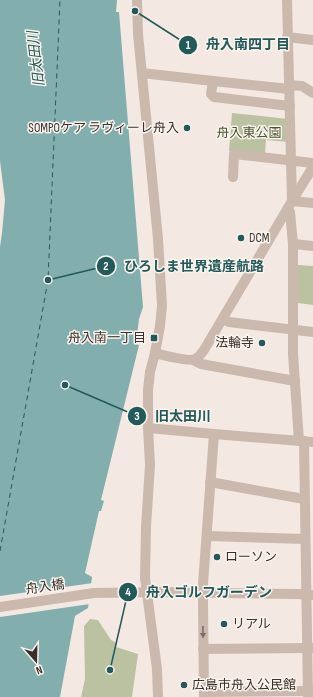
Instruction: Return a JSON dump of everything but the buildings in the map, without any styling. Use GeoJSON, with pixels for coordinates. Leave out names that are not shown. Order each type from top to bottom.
{"type":"FeatureCollection","features":[{"type":"Feature","properties":{"kind":"street"},"geometry":{"type":"LineString","coordinates":[[137,0],[138,34],[158,239],[162,306],[160,326],[150,372],[148,390],[150,465],[146,527],[145,578],[158,697]]}},
{"type":"Feature","properties":{"kind":"street"},"geometry":{"type":"LineString","coordinates":[[214,434],[203,593],[204,694],[309,693],[310,595],[305,539],[305,441],[295,381],[293,354],[293,244],[290,212],[290,106],[286,0]]}},
{"type":"Feature","properties":{"kind":"street"},"geometry":{"type":"LineString","coordinates":[[288,38],[313,40]]}},
{"type":"Feature","properties":{"kind":"street"},"geometry":{"type":"LineString","coordinates":[[142,73],[212,81],[289,87],[302,86],[313,93]]}},
{"type":"Feature","properties":{"kind":"street"},"geometry":{"type":"LineString","coordinates":[[212,81],[211,94],[214,98],[290,106]]}},
{"type":"Feature","properties":{"kind":"street"},"geometry":{"type":"LineString","coordinates":[[233,177],[234,154],[313,162]]}},
{"type":"Feature","properties":{"kind":"street"},"geometry":{"type":"LineString","coordinates":[[193,360],[204,350],[313,167]]}},
{"type":"Feature","properties":{"kind":"street"},"geometry":{"type":"LineString","coordinates":[[290,204],[313,203]]}},
{"type":"Feature","properties":{"kind":"street"},"geometry":{"type":"LineString","coordinates":[[293,244],[313,246]]}},
{"type":"Feature","properties":{"kind":"street"},"geometry":{"type":"LineString","coordinates":[[223,319],[229,322],[313,332]]}},
{"type":"Feature","properties":{"kind":"street"},"geometry":{"type":"LineString","coordinates":[[155,354],[193,360],[201,364],[295,381]]}},
{"type":"Feature","properties":{"kind":"street"},"geometry":{"type":"LineString","coordinates":[[148,428],[305,441]]}},
{"type":"Feature","properties":{"kind":"street"},"geometry":{"type":"LineString","coordinates":[[210,482],[304,499]]}},
{"type":"Feature","properties":{"kind":"street"},"geometry":{"type":"LineString","coordinates":[[208,536],[305,539]]}},
{"type":"Feature","properties":{"kind":"street","name":"舟入橋"},"geometry":{"type":"LineString","coordinates":[[0,607],[94,593],[147,592],[310,595]]}},
{"type":"Feature","properties":{"kind":"street"},"geometry":{"type":"LineString","coordinates":[[203,649],[310,648]]}},
{"type":"Feature","properties":{"kind":"green space","name":"舟入東公園"},"geometry":{"type":"Polygon","coordinates":[[[232,113],[288,119],[288,142],[266,140],[265,154],[229,151],[232,113]]]}},
{"type":"Feature","properties":{"kind":"green space"},"geometry":{"type":"Polygon","coordinates":[[[298,265],[313,266],[313,305],[298,303],[298,265]]]}},
{"type":"Feature","properties":{"kind":"green space"},"geometry":{"type":"Polygon","coordinates":[[[90,619],[98,620],[111,640],[117,643],[116,647],[138,654],[132,697],[81,697],[85,679],[84,626],[90,619]]]}},
{"type":"Feature","properties":{"kind":"water","name":"旧太田川"},"geometry":{"type":"Polygon","coordinates":[[[0,0],[117,0],[116,12],[119,12],[143,307],[139,319],[136,344],[139,345],[101,500],[104,501],[101,511],[99,511],[85,573],[92,577],[88,608],[75,616],[60,697],[0,697],[0,247],[5,200],[0,161],[0,0]]]}},
{"type":"Feature","properties":{"kind":"pier"},"geometry":{"type":"Polygon","coordinates":[[[93,583],[90,604],[0,617],[0,596],[93,583]]]}},
{"type":"Feature","properties":{"kind":"ferry route"},"geometry":{"type":"LineString","coordinates":[[0,551],[48,280],[60,0]]}},
{"type":"Feature","properties":{"kind":"place","name":"舟入南四丁目"},"geometry":{"type":"Point","coordinates":[135,11]}},
{"type":"Feature","properties":{"kind":"place","name":"SOMPOケア ラヴィーレ舟入"},"geometry":{"type":"Point","coordinates":[187,128]}},
{"type":"Feature","properties":{"kind":"place","name":"DCM"},"geometry":{"type":"Point","coordinates":[241,238]}},
{"type":"Feature","properties":{"kind":"place","name":"ひろしま世界遺産航路"},"geometry":{"type":"Point","coordinates":[48,280]}},
{"type":"Feature","properties":{"kind":"place","name":"舟入南一丁目"},"geometry":{"type":"Point","coordinates":[154,338]}},
{"type":"Feature","properties":{"kind":"place","name":"法輪寺"},"geometry":{"type":"Point","coordinates":[262,343]}},
{"type":"Feature","properties":{"kind":"place","name":"旧太田川"},"geometry":{"type":"Point","coordinates":[65,385]}},
{"type":"Feature","properties":{"kind":"place","name":"ローソン"},"geometry":{"type":"Point","coordinates":[217,557]}},
{"type":"Feature","properties":{"kind":"place","name":"リアル"},"geometry":{"type":"Point","coordinates":[224,624]}},
{"type":"Feature","properties":{"kind":"place","name":"舟入ゴルフガーデン"},"geometry":{"type":"Point","coordinates":[110,670]}},
{"type":"Feature","properties":{"kind":"place","name":"広島市舟入公民館"},"geometry":{"type":"Point","coordinates":[184,685]}}]}
